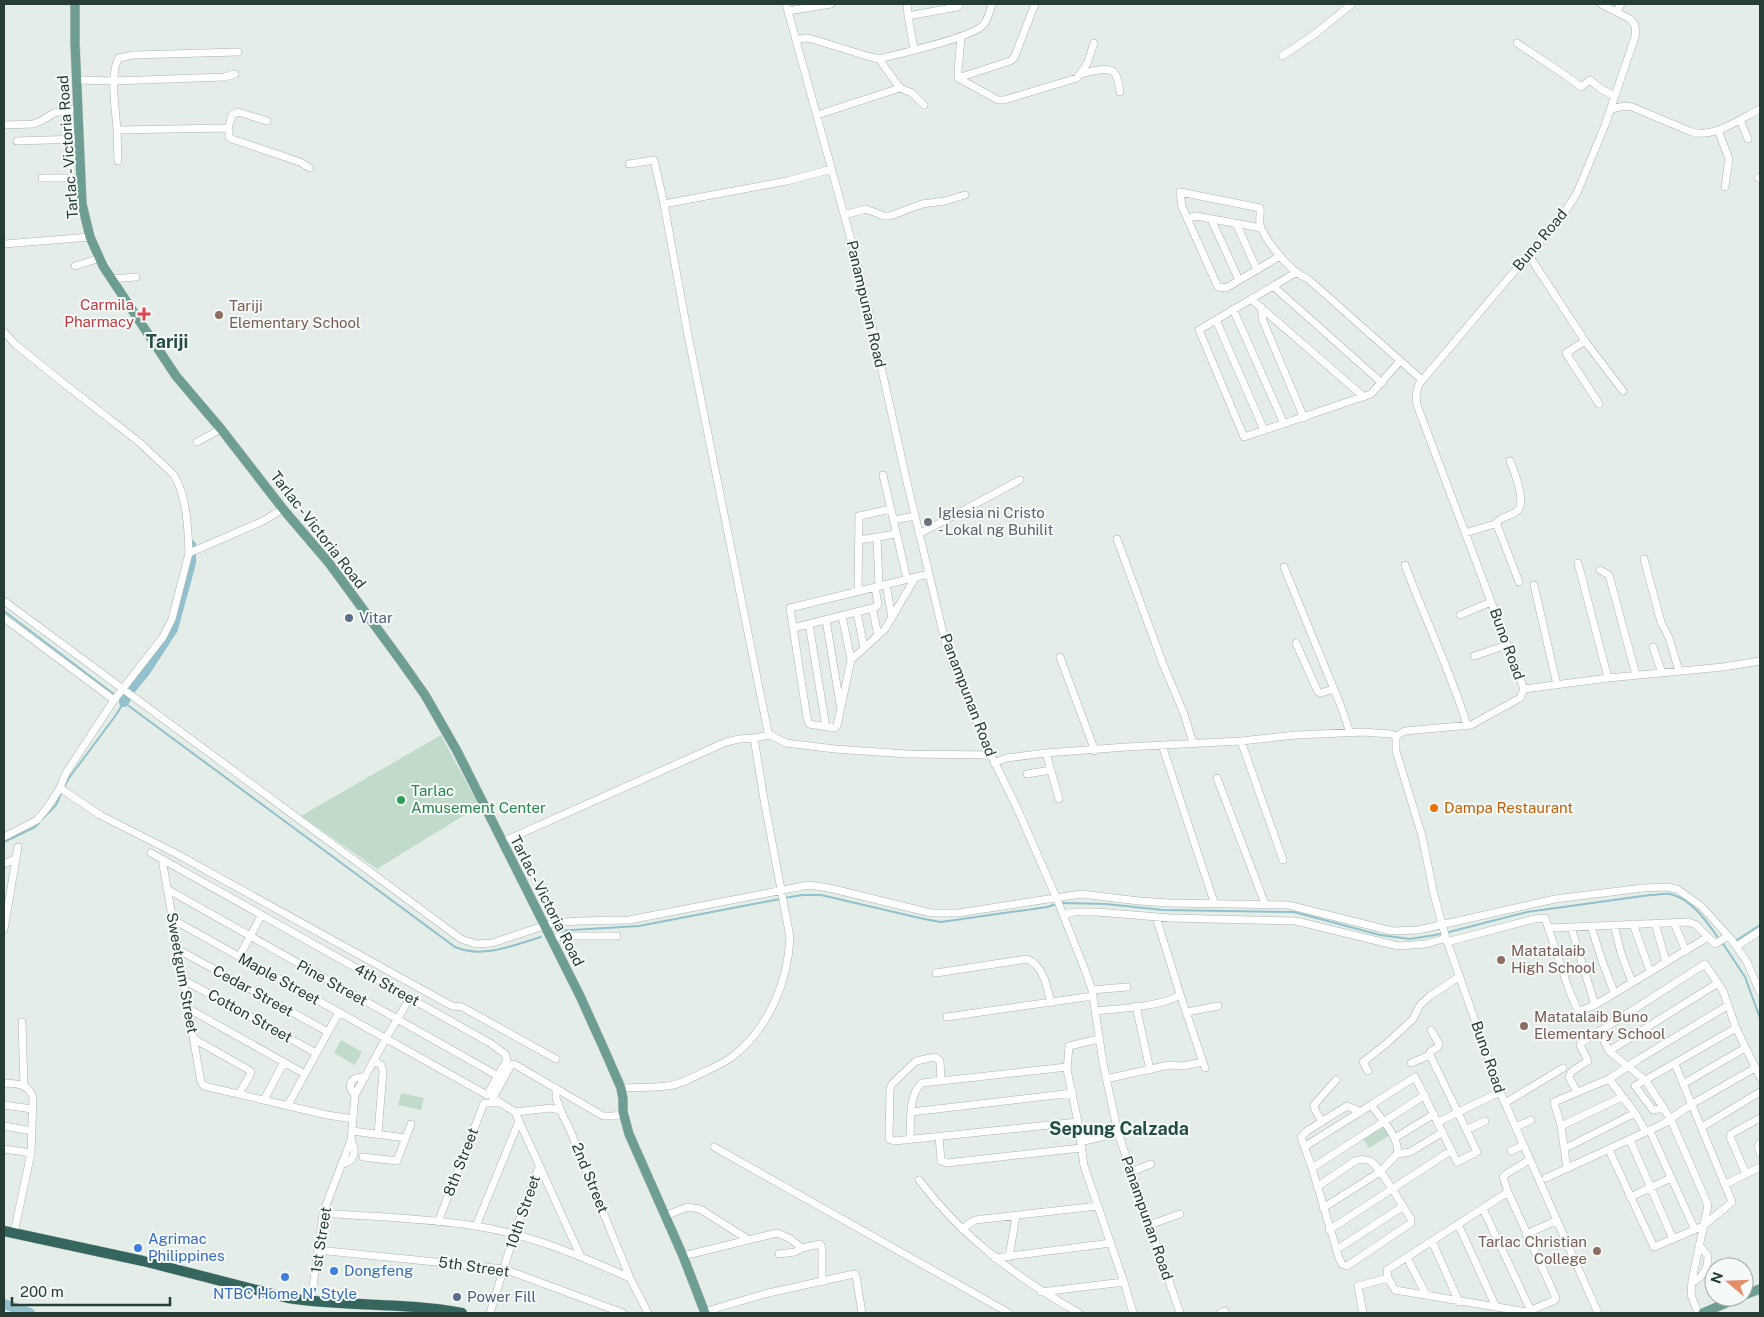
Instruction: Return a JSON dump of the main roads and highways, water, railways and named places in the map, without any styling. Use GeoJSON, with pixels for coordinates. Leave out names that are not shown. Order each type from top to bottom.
{"type":"FeatureCollection","features":[{"type":"Feature","properties":{"kind":"highway"},"geometry":{"type":"LineString","coordinates":[[9,1232],[150,1263],[288,1298],[311,1302],[462,1313]]}},
{"type":"Feature","properties":{"kind":"main road","name":"Tarlac - Victoria Road"},"geometry":{"type":"LineString","coordinates":[[75,4],[82,204],[90,237],[100,258],[111,279],[176,376],[329,564],[425,695],[457,751],[580,996],[621,1088],[623,1112],[629,1134],[683,1256],[705,1313]]}},
{"type":"Feature","properties":{"kind":"main road"},"geometry":{"type":"LineString","coordinates":[[1703,1313],[1717,1307]]}},
{"type":"Feature","properties":{"kind":"waterway"},"geometry":{"type":"LineString","coordinates":[[124,702],[130,690],[145,672],[173,629],[191,563],[191,545]]}},
{"type":"Feature","properties":{"kind":"waterway"},"geometry":{"type":"LineString","coordinates":[[4,611],[115,695]]}},
{"type":"Feature","properties":{"kind":"waterway"},"geometry":{"type":"LineString","coordinates":[[118,698],[455,947],[477,952],[498,950],[541,937]]}},
{"type":"Feature","properties":{"kind":"waterway"},"geometry":{"type":"LineString","coordinates":[[64,787],[124,702]]}},
{"type":"Feature","properties":{"kind":"waterway"},"geometry":{"type":"LineString","coordinates":[[42,819],[56,805],[62,791]]}},
{"type":"Feature","properties":{"kind":"waterway"},"geometry":{"type":"LineString","coordinates":[[4,842],[35,827],[39,823]]}},
{"type":"Feature","properties":{"kind":"waterway"},"geometry":{"type":"LineString","coordinates":[[1449,932],[1527,912],[1650,895],[1670,894],[1692,906],[1719,939]]}},
{"type":"Feature","properties":{"kind":"waterway"},"geometry":{"type":"LineString","coordinates":[[784,898],[802,895],[821,895],[941,922],[1057,904]]}},
{"type":"Feature","properties":{"kind":"waterway"},"geometry":{"type":"LineString","coordinates":[[555,931],[639,926],[780,899]]}},
{"type":"Feature","properties":{"kind":"waterway"},"geometry":{"type":"LineString","coordinates":[[1062,903],[1106,904],[1163,910],[1294,912],[1380,935],[1410,939],[1441,934]]}},
{"type":"Feature","properties":{"kind":"waterway"},"geometry":{"type":"LineString","coordinates":[[1737,940],[1760,925]]}},
{"type":"Feature","properties":{"kind":"waterway"},"geometry":{"type":"LineString","coordinates":[[1722,942],[1745,977],[1760,1018]]}},
{"type":"Feature","properties":{"kind":"waterway"},"geometry":{"type":"LineString","coordinates":[[4,1304],[30,1313]]}},
{"type":"Feature","properties":{"kind":"place","name":"Carmila Pharmacy"},"geometry":{"type":"Point","coordinates":[144,314]}},
{"type":"Feature","properties":{"kind":"place","name":"Tariji Elementary School"},"geometry":{"type":"Point","coordinates":[219,315]}},
{"type":"Feature","properties":{"kind":"place","name":"Iglesia ni Cristo - Lokal ng Buhilit"},"geometry":{"type":"Point","coordinates":[928,522]}},
{"type":"Feature","properties":{"kind":"place","name":"Vitar"},"geometry":{"type":"Point","coordinates":[349,618]}},
{"type":"Feature","properties":{"kind":"place","name":"Tarlac Amusement Center"},"geometry":{"type":"Point","coordinates":[401,800]}},
{"type":"Feature","properties":{"kind":"place","name":"Dampa Restaurant"},"geometry":{"type":"Point","coordinates":[1434,808]}},
{"type":"Feature","properties":{"kind":"place","name":"Matatalaib High School"},"geometry":{"type":"Point","coordinates":[1501,960]}},
{"type":"Feature","properties":{"kind":"place","name":"Matatalaib Buno Elementary School"},"geometry":{"type":"Point","coordinates":[1524,1026]}},
{"type":"Feature","properties":{"kind":"place","name":"Agrimac Philippines"},"geometry":{"type":"Point","coordinates":[138,1248]}},
{"type":"Feature","properties":{"kind":"place","name":"Tarlac Christian College"},"geometry":{"type":"Point","coordinates":[1597,1251]}},
{"type":"Feature","properties":{"kind":"place","name":"Dongfeng"},"geometry":{"type":"Point","coordinates":[334,1271]}},
{"type":"Feature","properties":{"kind":"place","name":"NTBC Home N' Style"},"geometry":{"type":"Point","coordinates":[285,1277]}},
{"type":"Feature","properties":{"kind":"place","name":"Power Fill"},"geometry":{"type":"Point","coordinates":[457,1297]}},
{"type":"Feature","properties":{"kind":"district","name":"Tariji"},"geometry":{"type":"Point","coordinates":[167,342]}},
{"type":"Feature","properties":{"kind":"district","name":"Sepung Calzada"},"geometry":{"type":"Point","coordinates":[1119,1129]}}]}
